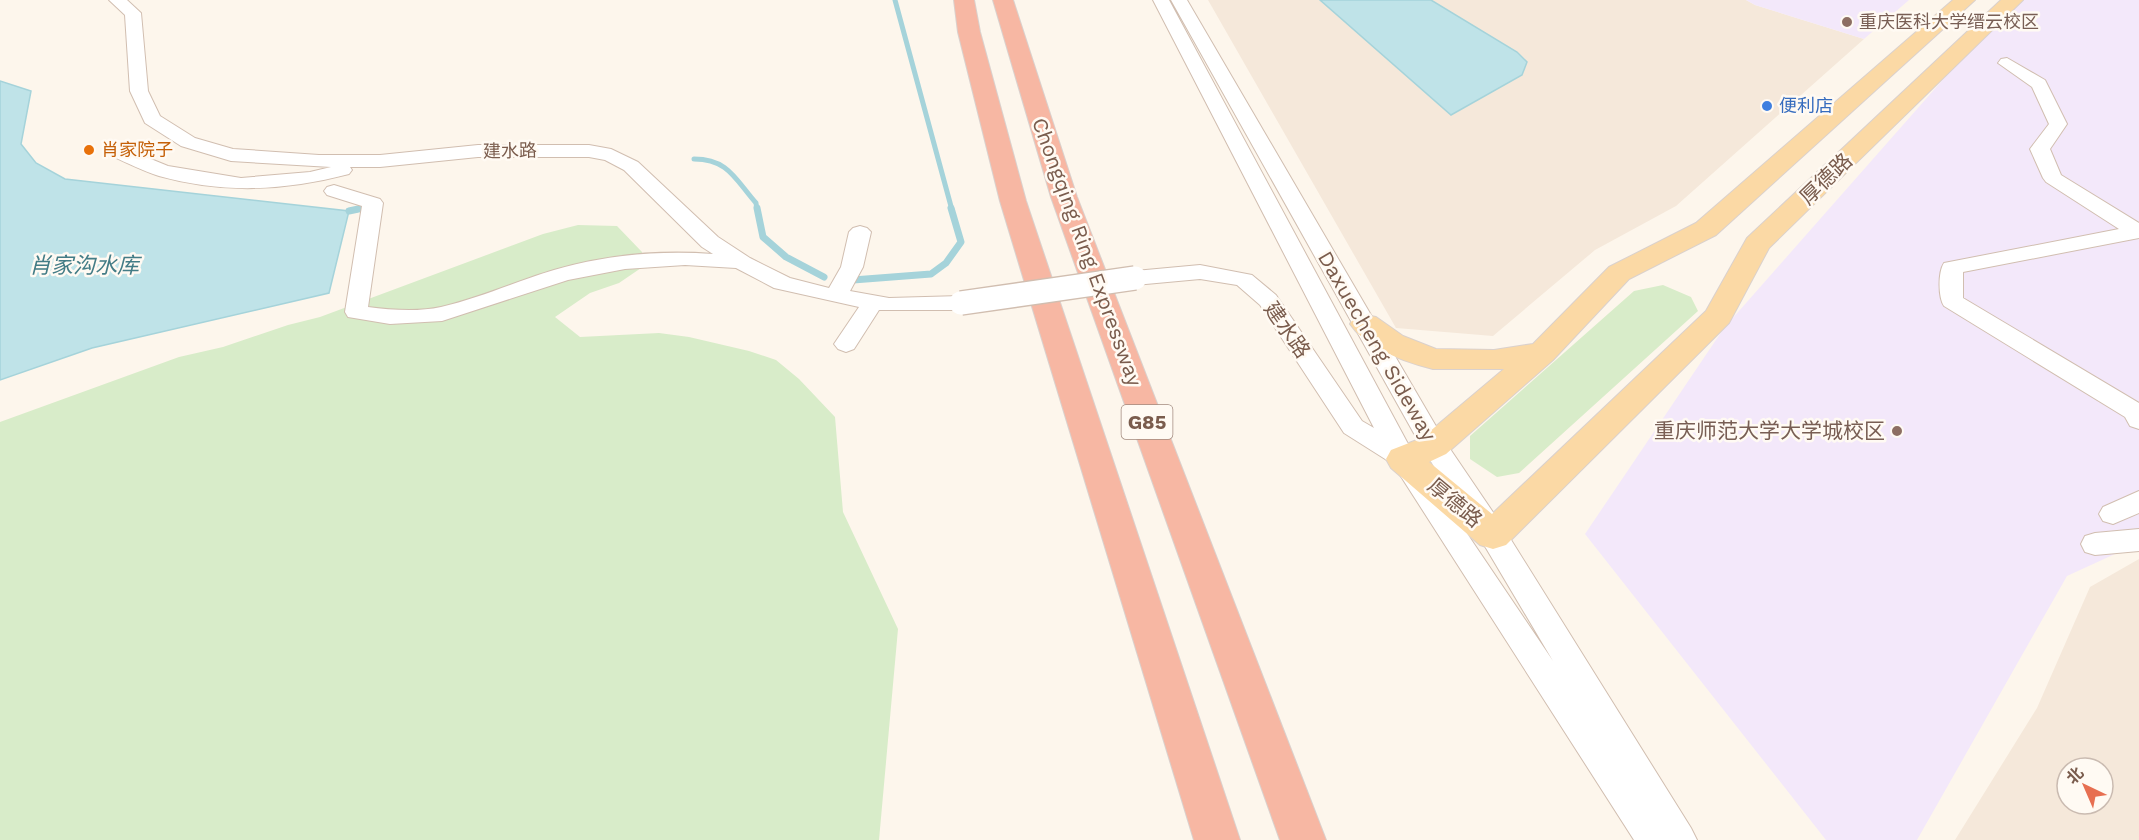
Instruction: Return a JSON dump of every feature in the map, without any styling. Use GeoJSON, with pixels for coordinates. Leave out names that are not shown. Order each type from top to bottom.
{"type":"FeatureCollection","features":[{"type":"Feature","properties":{"kind":"highway","name":"G85"},"geometry":{"type":"LineString","coordinates":[[964,0],[969,32],[1013,201],[1217,840]]}},
{"type":"Feature","properties":{"kind":"highway","name":"Chongqing Ring Expressway"},"geometry":{"type":"LineString","coordinates":[[1003,0],[1064,197],[1303,840]]}},
{"type":"Feature","properties":{"kind":"main road","name":"厚德路"},"geometry":{"type":"LineString","coordinates":[[1965,0],[1706,229],[1619,273],[1542,353],[1434,446],[1403,459],[1493,535],[1718,316],[1757,244],[2013,0]]}},
{"type":"Feature","properties":{"kind":"main road"},"geometry":{"type":"LineString","coordinates":[[1365,324],[1392,343],[1433,358],[1494,360],[1542,353]]}},
{"type":"Feature","properties":{"kind":"street","name":"建水路"},"geometry":{"type":"LineString","coordinates":[[117,0],[133,13],[139,91],[152,118],[188,142],[231,155],[320,161],[380,161],[478,151],[590,151],[611,155],[631,166],[710,242],[742,263],[782,283],[836,296],[889,304],[961,303],[1135,278],[1200,272],[1244,280],[1268,300],[1353,427],[1403,459]]}},
{"type":"Feature","properties":{"kind":"street","name":"Daxuecheng Sideway"},"geometry":{"type":"LineString","coordinates":[[1161,0],[1403,459],[1654,840]]}},
{"type":"Feature","properties":{"kind":"street","name":"Daxuecheng Sideway"},"geometry":{"type":"LineString","coordinates":[[1179,0],[1434,446],[1493,535],[1678,840]]}},
{"type":"Feature","properties":{"kind":"street"},"geometry":{"type":"LineString","coordinates":[[2007,63],[2039,84],[2058,124],[2040,148],[2053,178],[2138,232]]}},
{"type":"Feature","properties":{"kind":"street"},"geometry":{"type":"LineString","coordinates":[[119,152],[163,171],[241,184],[310,178],[380,161]]}},
{"type":"Feature","properties":{"kind":"street"},"geometry":{"type":"LineString","coordinates":[[334,191],[373,203],[356,312],[390,317],[442,314],[562,274],[625,262],[685,258],[742,263]]}},
{"type":"Feature","properties":{"kind":"street"},"geometry":{"type":"LineString","coordinates":[[836,296],[852,267],[860,232]]}},
{"type":"Feature","properties":{"kind":"street"},"geometry":{"type":"LineString","coordinates":[[2138,232],[1952,268],[1952,301],[2135,412],[2139,420]]}},
{"type":"Feature","properties":{"kind":"street"},"geometry":{"type":"LineString","coordinates":[[846,344],[873,302]]}},
{"type":"Feature","properties":{"kind":"street"},"geometry":{"type":"LineString","coordinates":[[2113,514],[2139,501]]}},
{"type":"Feature","properties":{"kind":"street"},"geometry":{"type":"LineString","coordinates":[[2095,544],[2139,540]]}},
{"type":"Feature","properties":{"kind":"shaded area"},"geometry":{"type":"Polygon","coordinates":[[[1208,0],[1746,0],[1755,5],[1864,39],[1676,206],[1595,250],[1493,336],[1396,328],[1208,0]]]}},
{"type":"Feature","properties":{"kind":"shaded area","name":"重庆医科大学缙云校区"},"geometry":{"type":"Polygon","coordinates":[[[1746,0],[1909,0],[1864,39],[1755,5],[1746,0]]]}},
{"type":"Feature","properties":{"kind":"shaded area","name":"重庆师范大学大学城校区"},"geometry":{"type":"Polygon","coordinates":[[[2022,0],[2139,0],[2139,543],[2067,576],[1917,840],[1826,840],[1585,534],[1724,328],[1977,41],[2022,0]]]}},
{"type":"Feature","properties":{"kind":"shaded area"},"geometry":{"type":"Polygon","coordinates":[[[2139,559],[2139,840],[1955,840],[2037,708],[2090,587],[2139,559]]]}},
{"type":"Feature","properties":{"kind":"green space"},"geometry":{"type":"Polygon","coordinates":[[[578,225],[617,226],[642,252],[644,266],[619,283],[590,293],[555,317],[580,337],[659,333],[689,337],[749,351],[776,360],[799,379],[835,417],[843,512],[898,629],[879,840],[0,840],[0,422],[179,357],[223,347],[288,325],[320,317],[543,234],[578,225]]]}},
{"type":"Feature","properties":{"kind":"green space"},"geometry":{"type":"Polygon","coordinates":[[[1663,285],[1691,297],[1698,311],[1519,473],[1497,477],[1470,459],[1470,436],[1634,291],[1663,285]]]}},
{"type":"Feature","properties":{"kind":"water"},"geometry":{"type":"Polygon","coordinates":[[[1320,0],[1431,0],[1517,52],[1527,62],[1522,75],[1451,115],[1320,0]]]}},
{"type":"Feature","properties":{"kind":"water","name":"肖家沟水库"},"geometry":{"type":"Polygon","coordinates":[[[0,81],[31,91],[21,144],[36,163],[65,179],[349,211],[329,293],[92,348],[0,380],[0,81]]]}},
{"type":"Feature","properties":{"kind":"waterway"},"geometry":{"type":"LineString","coordinates":[[895,0],[952,210]]}},
{"type":"Feature","properties":{"kind":"waterway"},"geometry":{"type":"LineString","coordinates":[[694,159],[715,162],[730,172],[756,203],[757,210]]}},
{"type":"Feature","properties":{"kind":"waterway"},"geometry":{"type":"LineString","coordinates":[[349,211],[363,208],[356,210]]}},
{"type":"Feature","properties":{"kind":"waterway"},"geometry":{"type":"LineString","coordinates":[[757,208],[763,237],[786,257],[824,277]]}},
{"type":"Feature","properties":{"kind":"waterway"},"geometry":{"type":"LineString","coordinates":[[853,280],[931,274],[946,263],[961,242],[951,208]]}},
{"type":"Feature","properties":{"kind":"place","name":"重庆医科大学缙云校区"},"geometry":{"type":"Point","coordinates":[1847,22]}},
{"type":"Feature","properties":{"kind":"place","name":"便利店"},"geometry":{"type":"Point","coordinates":[1767,106]}},
{"type":"Feature","properties":{"kind":"place","name":"肖家院子"},"geometry":{"type":"Point","coordinates":[89,150]}},
{"type":"Feature","properties":{"kind":"place","name":"重庆师范大学大学城校区"},"geometry":{"type":"Point","coordinates":[1897,431]}}]}
